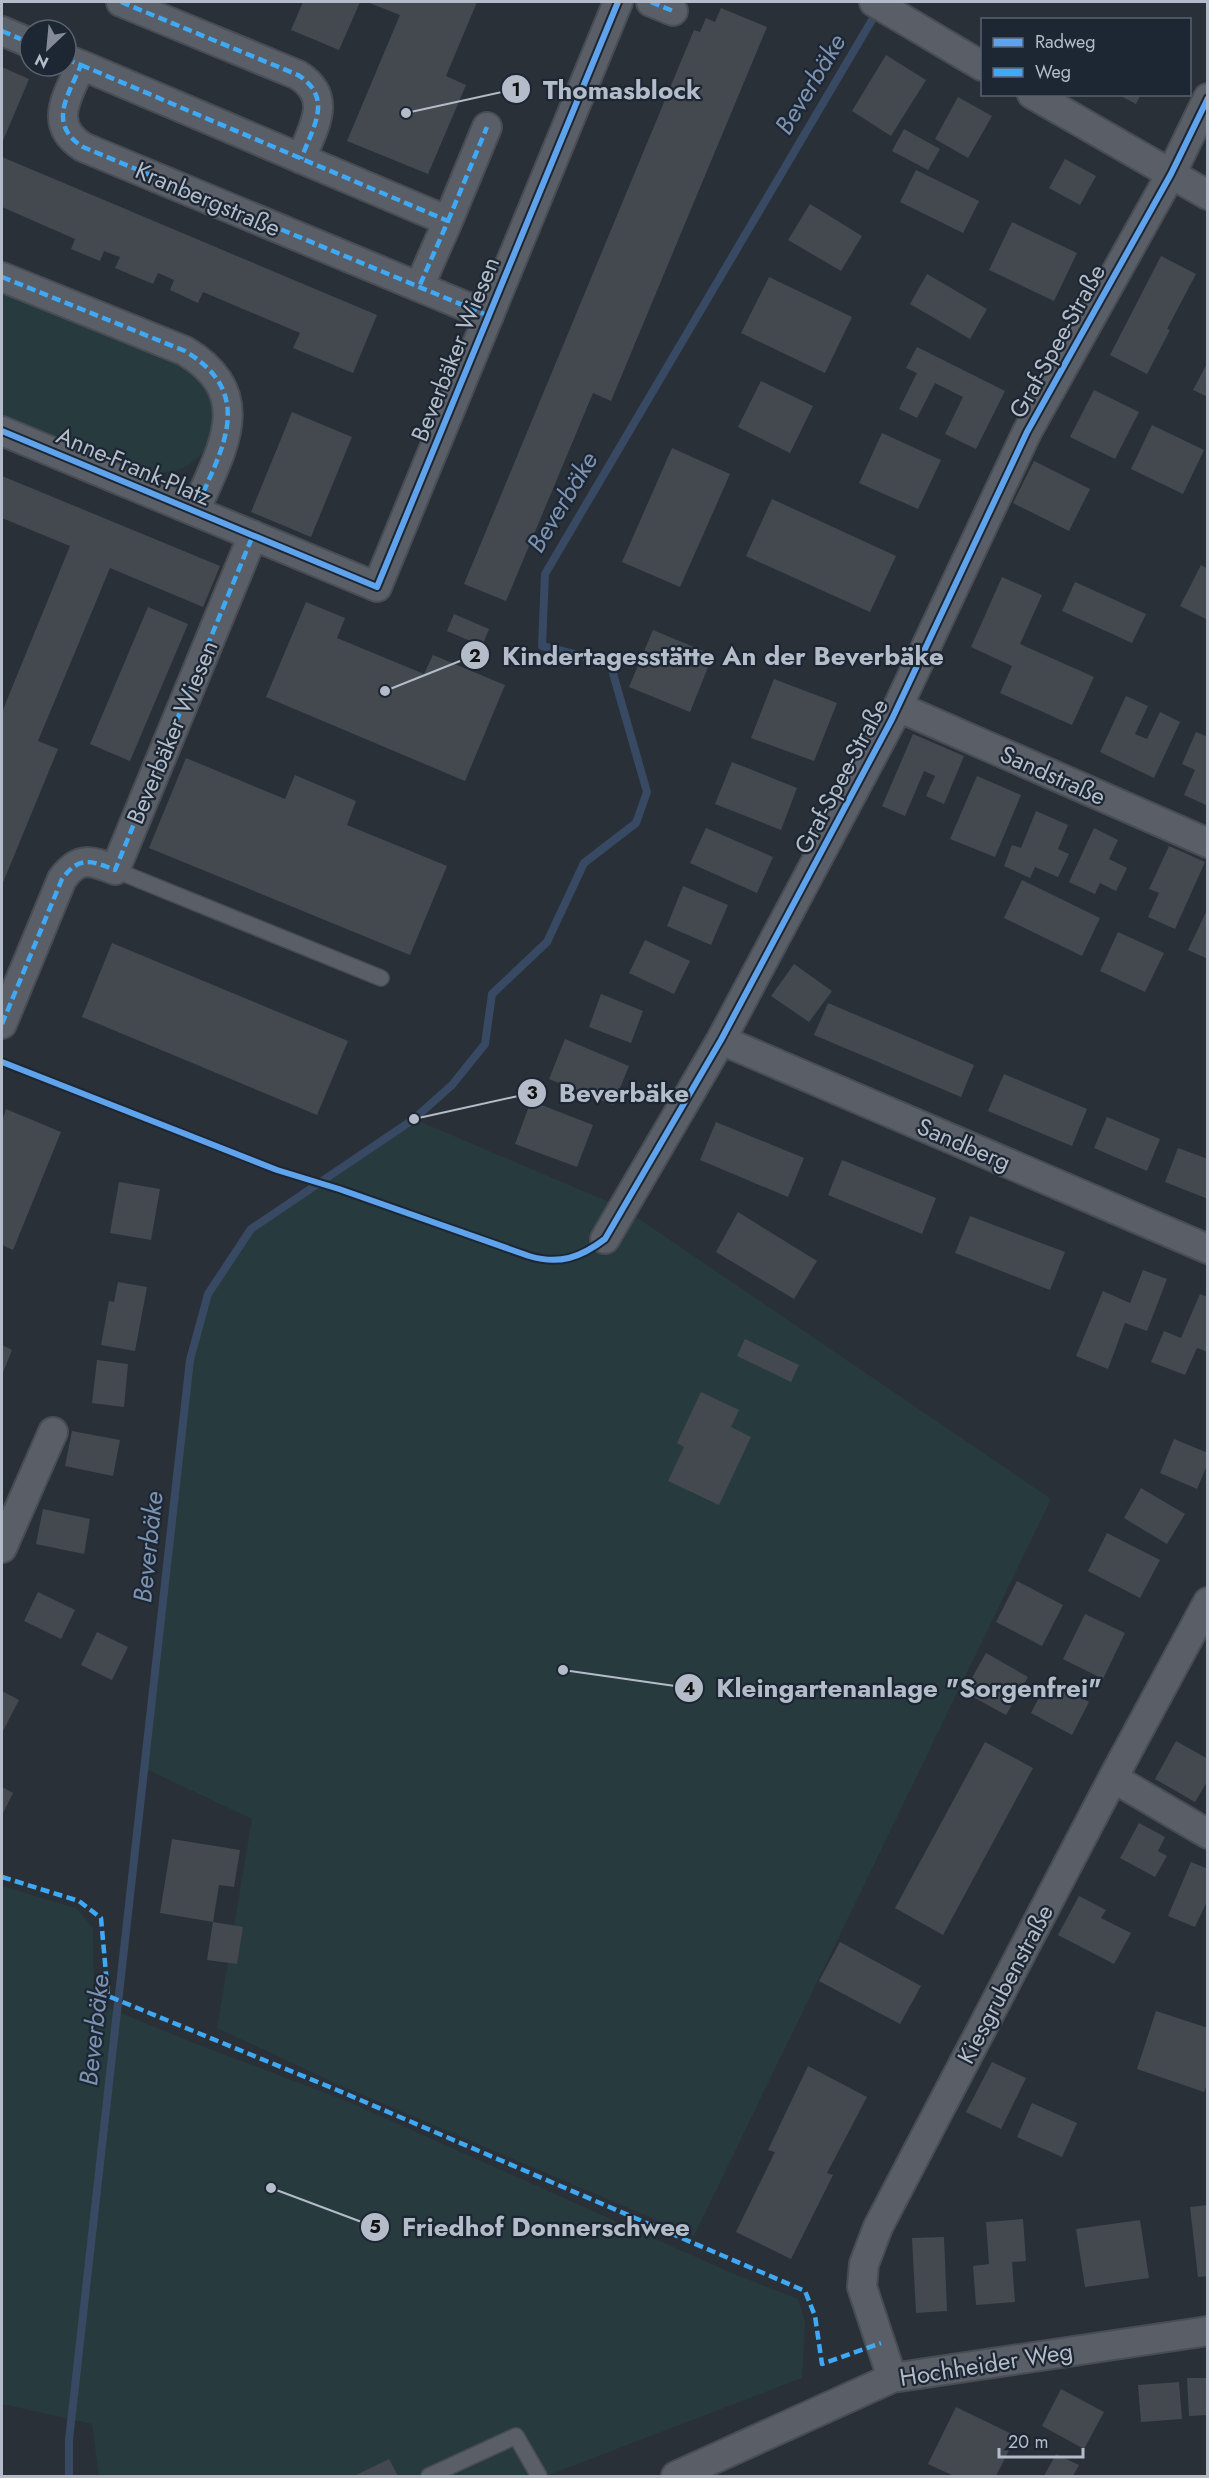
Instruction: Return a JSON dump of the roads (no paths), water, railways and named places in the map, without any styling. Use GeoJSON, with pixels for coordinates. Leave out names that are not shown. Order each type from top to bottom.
{"type":"FeatureCollection","features":[{"type":"Feature","properties":{"kind":"street"},"geometry":{"type":"LineString","coordinates":[[121,2],[308,81],[315,90],[319,102],[318,114],[301,159]]}},
{"type":"Feature","properties":{"kind":"street","name":"Beverbäker Wiesen"},"geometry":{"type":"LineString","coordinates":[[115,870],[253,535],[377,587],[618,2]]}},
{"type":"Feature","properties":{"kind":"street"},"geometry":{"type":"LineString","coordinates":[[874,2],[981,65]]}},
{"type":"Feature","properties":{"kind":"street"},"geometry":{"type":"LineString","coordinates":[[2,31],[18,38]]}},
{"type":"Feature","properties":{"kind":"street","name":"Kranbergstraße"},"geometry":{"type":"LineString","coordinates":[[78,64],[448,221]]}},
{"type":"Feature","properties":{"kind":"street","name":"Kranbergstraße"},"geometry":{"type":"LineString","coordinates":[[70,78],[62,120],[73,141],[83,147],[489,316]]}},
{"type":"Feature","properties":{"kind":"street"},"geometry":{"type":"LineString","coordinates":[[1035,96],[1208,195]]}},
{"type":"Feature","properties":{"kind":"street","name":"Graf-Spee-Straße"},"geometry":{"type":"LineString","coordinates":[[605,1239],[721,1040],[898,707],[1027,432],[1171,174],[1208,98]]}},
{"type":"Feature","properties":{"kind":"street"},"geometry":{"type":"LineString","coordinates":[[419,287],[487,127]]}},
{"type":"Feature","properties":{"kind":"street","name":"Anne-Frank-Platz"},"geometry":{"type":"LineString","coordinates":[[2,277],[185,351],[204,363],[218,380],[227,401],[229,423],[224,445],[195,511]]}},
{"type":"Feature","properties":{"kind":"street","name":"Anne-Frank-Platz"},"geometry":{"type":"LineString","coordinates":[[2,431],[253,535]]}},
{"type":"Feature","properties":{"kind":"street","name":"Sandstraße"},"geometry":{"type":"LineString","coordinates":[[898,707],[1208,843]]}},
{"type":"Feature","properties":{"kind":"street"},"geometry":{"type":"LineString","coordinates":[[2,1024],[62,879],[71,867],[83,861],[97,863],[115,870]]}},
{"type":"Feature","properties":{"kind":"street","name":"Sandberg"},"geometry":{"type":"LineString","coordinates":[[721,1040],[1208,1249]]}},
{"type":"Feature","properties":{"kind":"street"},"geometry":{"type":"LineString","coordinates":[[2,1548],[53,1432]]}},
{"type":"Feature","properties":{"kind":"street","name":"Kiesgrubenstraße"},"geometry":{"type":"LineString","coordinates":[[892,2378],[862,2287],[864,2264],[878,2227],[1113,1778],[1208,1602]]}},
{"type":"Feature","properties":{"kind":"street"},"geometry":{"type":"LineString","coordinates":[[1113,1778],[1208,1834]]}},
{"type":"Feature","properties":{"kind":"street","name":"Hochheider Weg"},"geometry":{"type":"LineString","coordinates":[[676,2476],[892,2378],[1208,2331]]}},
{"type":"Feature","properties":{"kind":"lane"},"geometry":{"type":"LineString","coordinates":[[115,870],[381,978]]}},
{"type":"Feature","properties":{"kind":"lane"},"geometry":{"type":"LineString","coordinates":[[429,2476],[516,2436],[539,2476]]}},
{"type":"Feature","properties":{"kind":"waterway","name":"Beverbäke"},"geometry":{"type":"LineString","coordinates":[[69,2476],[69,2440],[190,1360],[208,1294],[251,1229],[414,1119],[452,1085],[485,1044],[492,994],[547,942],[584,863],[636,823],[647,792],[610,663],[542,646],[545,574],[872,20]]}},
{"type":"Feature","properties":{"kind":"place","name":"Thomasblock"},"geometry":{"type":"Point","coordinates":[406,113]}},
{"type":"Feature","properties":{"kind":"place","name":"Kindertagesstätte An der Beverbäke"},"geometry":{"type":"Point","coordinates":[385,691]}},
{"type":"Feature","properties":{"kind":"place","name":"Beverbäke"},"geometry":{"type":"Point","coordinates":[414,1119]}},
{"type":"Feature","properties":{"kind":"place","name":"Kleingartenanlage \"Sorgenfrei\""},"geometry":{"type":"Point","coordinates":[563,1670]}},
{"type":"Feature","properties":{"kind":"place","name":"Friedhof Donnerschwee"},"geometry":{"type":"Point","coordinates":[271,2188]}}]}
